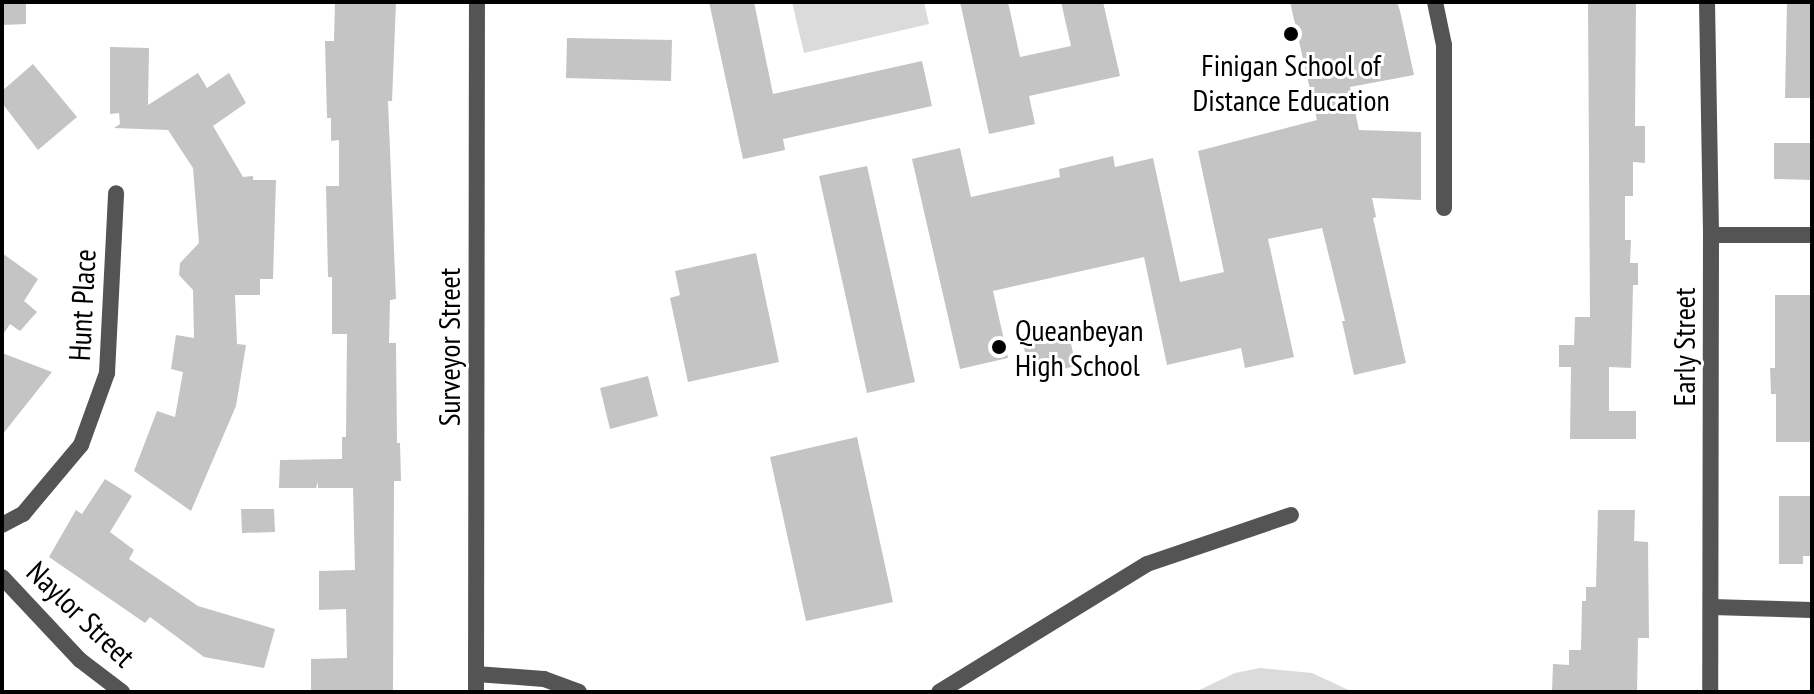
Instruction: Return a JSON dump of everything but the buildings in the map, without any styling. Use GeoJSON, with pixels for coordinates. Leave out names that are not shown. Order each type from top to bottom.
{"type":"FeatureCollection","features":[{"type":"Feature","properties":{"kind":"street","name":"Surveyor Street"},"geometry":{"type":"LineString","coordinates":[[476,692],[477,2]]}},
{"type":"Feature","properties":{"kind":"street"},"geometry":{"type":"LineString","coordinates":[[1435,2],[1444,45],[1444,208]]}},
{"type":"Feature","properties":{"kind":"street","name":"Early Street"},"geometry":{"type":"LineString","coordinates":[[1707,2],[1711,235],[1710,692]]}},
{"type":"Feature","properties":{"kind":"street","name":"Hunt Place"},"geometry":{"type":"LineString","coordinates":[[2,525],[23,514],[81,445],[107,373],[116,193]]}},
{"type":"Feature","properties":{"kind":"street"},"geometry":{"type":"LineString","coordinates":[[1711,235],[1812,235]]}},
{"type":"Feature","properties":{"kind":"street"},"geometry":{"type":"LineString","coordinates":[[939,692],[1147,564],[1291,515]]}},
{"type":"Feature","properties":{"kind":"street","name":"Naylor Street"},"geometry":{"type":"LineString","coordinates":[[2,577],[80,660],[122,692]]}},
{"type":"Feature","properties":{"kind":"street"},"geometry":{"type":"LineString","coordinates":[[1712,607],[1812,610]]}},
{"type":"Feature","properties":{"kind":"street"},"geometry":{"type":"LineString","coordinates":[[476,674],[544,679],[579,692]]}},
{"type":"Feature","properties":{"kind":"shaded area"},"geometry":{"type":"Polygon","coordinates":[[[792,2],[924,2],[929,24],[804,53],[792,2]]]}},
{"type":"Feature","properties":{"kind":"shaded area"},"geometry":{"type":"Polygon","coordinates":[[[1260,668],[1312,673],[1353,692],[1195,692],[1235,673],[1260,668]]]}},
{"type":"Feature","properties":{"kind":"place","name":"Finigan School of Distance Education"},"geometry":{"type":"Point","coordinates":[1291,34]}},
{"type":"Feature","properties":{"kind":"place","name":"Queanbeyan High School"},"geometry":{"type":"Point","coordinates":[999,347]}}]}
